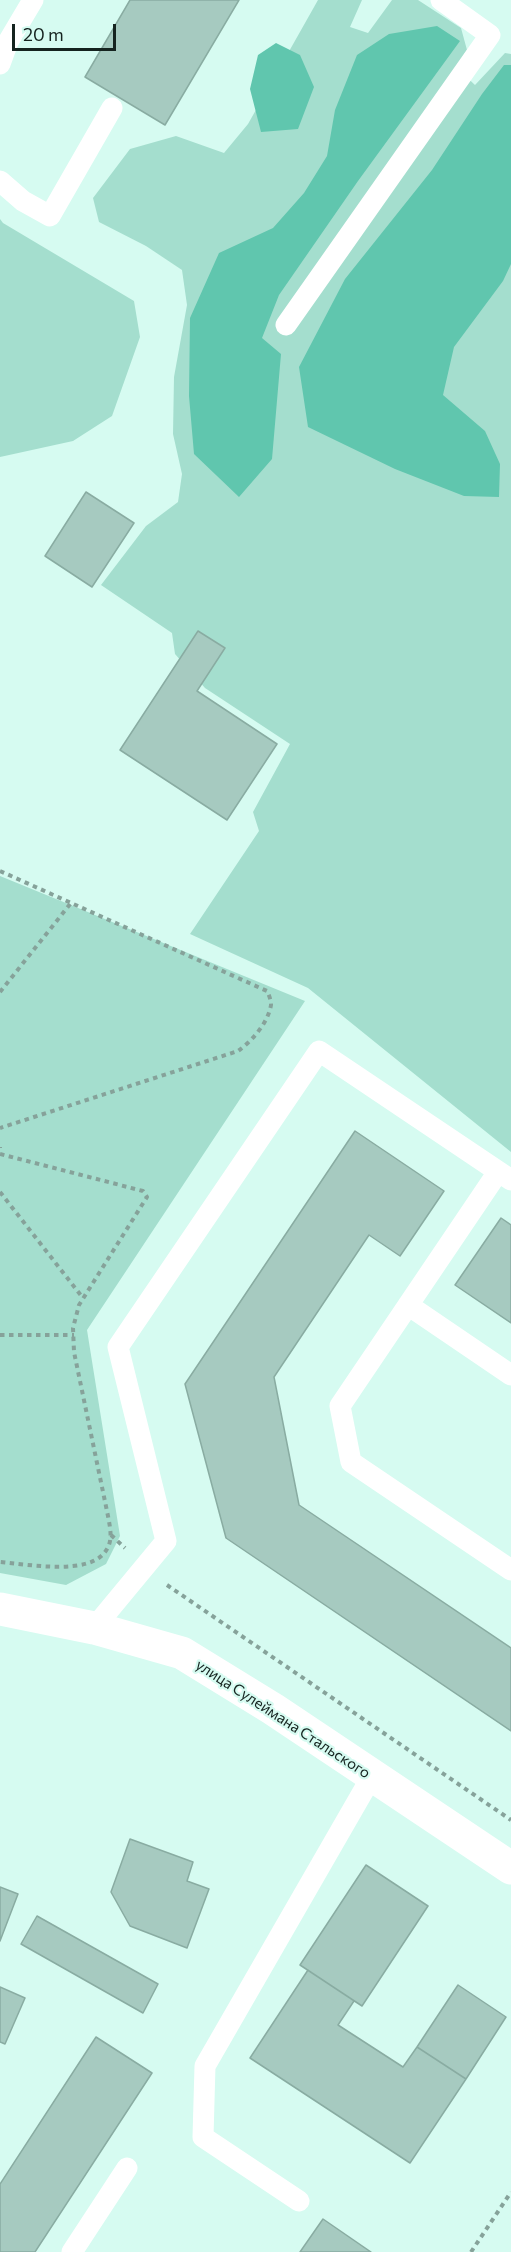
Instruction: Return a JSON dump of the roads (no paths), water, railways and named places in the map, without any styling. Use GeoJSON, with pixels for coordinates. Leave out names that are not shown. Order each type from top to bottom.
{"type":"FeatureCollection","features":[{"type":"Feature","properties":{"kind":"street","name":"улица Сулеймана Стальского"},"geometry":{"type":"LineString","coordinates":[[0,1609],[94,1628],[182,1653],[273,1709],[511,1868]]}},
{"type":"Feature","properties":{"kind":"lane"},"geometry":{"type":"LineString","coordinates":[[0,63],[8,42],[33,0]]}},
{"type":"Feature","properties":{"kind":"lane"},"geometry":{"type":"LineString","coordinates":[[286,325],[490,35],[441,0]]}},
{"type":"Feature","properties":{"kind":"lane"},"geometry":{"type":"LineString","coordinates":[[0,181],[23,201],[50,216],[112,108]]}},
{"type":"Feature","properties":{"kind":"lane"},"geometry":{"type":"LineString","coordinates":[[94,1628],[166,1541],[118,1347],[319,1051],[504,1176],[408,1305],[339,1406],[351,1462],[511,1570]]}},
{"type":"Feature","properties":{"kind":"lane"},"geometry":{"type":"LineString","coordinates":[[408,1305],[511,1375]]}},
{"type":"Feature","properties":{"kind":"lane"},"geometry":{"type":"LineString","coordinates":[[299,2200],[203,2138],[205,2066],[372,1776]]}},
{"type":"Feature","properties":{"kind":"lane"},"geometry":{"type":"LineString","coordinates":[[72,2252],[127,2168]]}}]}
